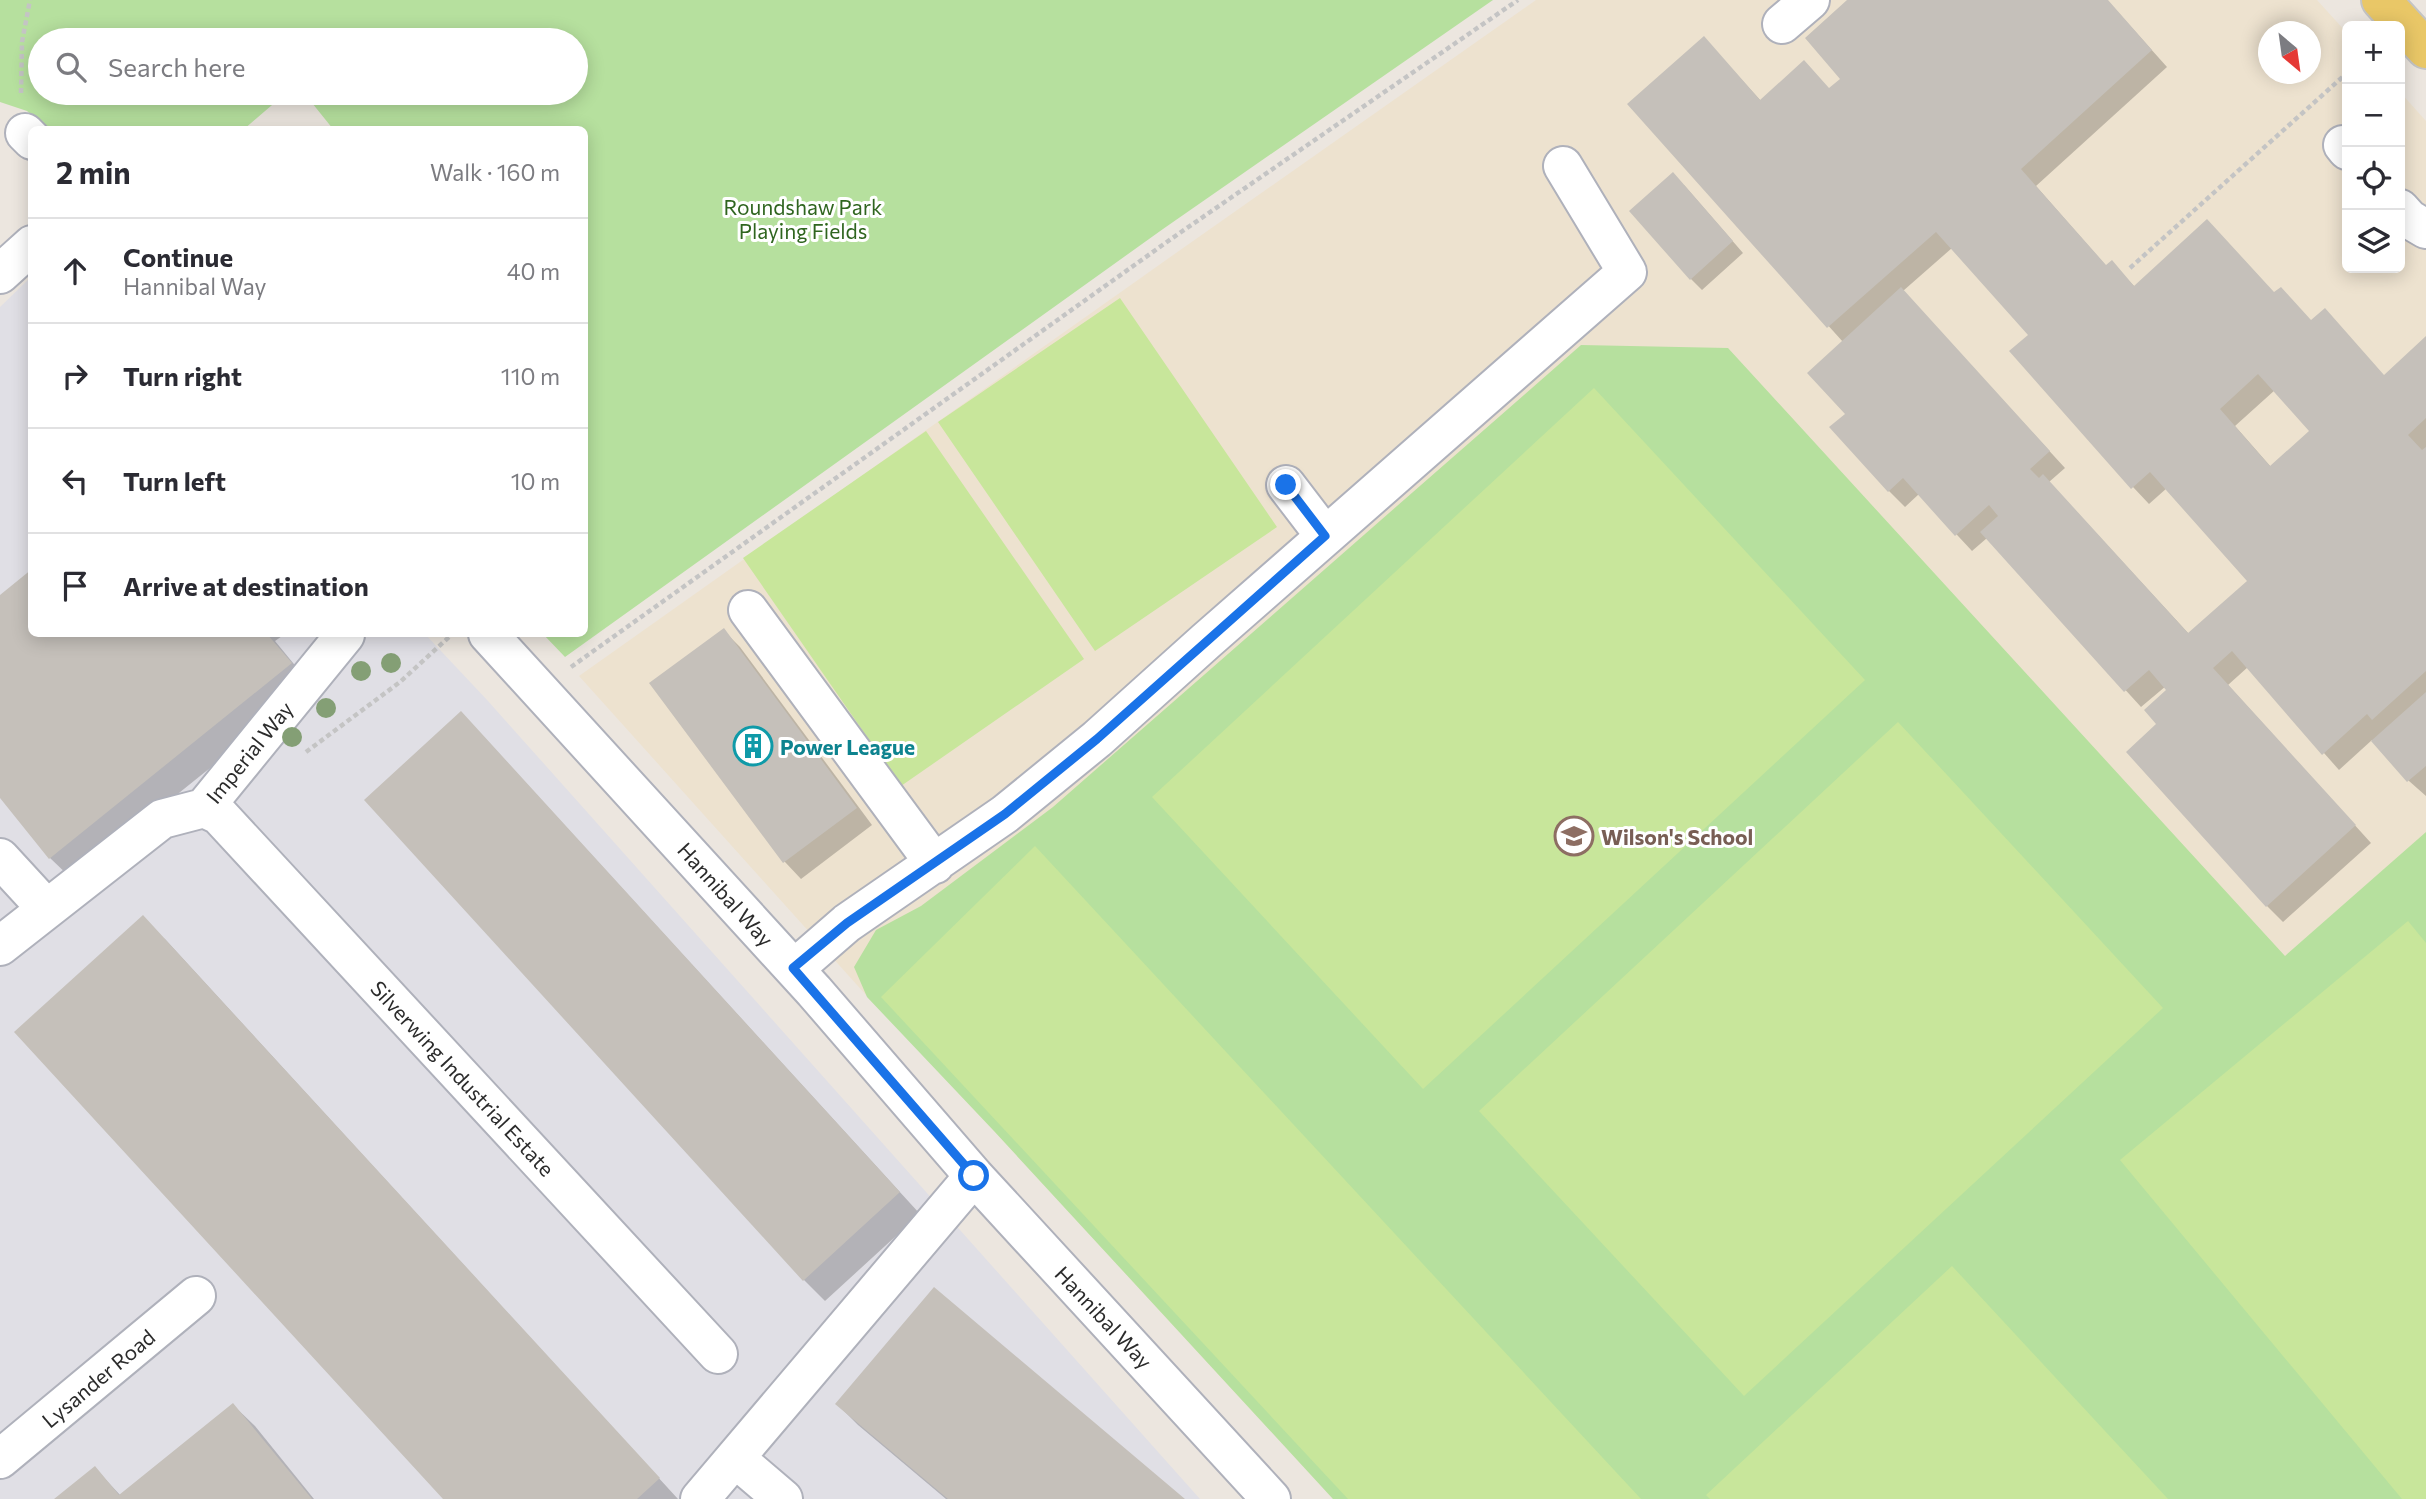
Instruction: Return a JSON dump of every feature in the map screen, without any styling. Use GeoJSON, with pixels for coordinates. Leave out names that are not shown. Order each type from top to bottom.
{"type":"FeatureCollection","features":[{"type":"Feature","properties":{"kind":"main road"},"geometry":{"type":"LineString","coordinates":[[2381,0],[2426,50]]}},
{"type":"Feature","properties":{"kind":"street"},"geometry":{"type":"LineString","coordinates":[[793,968],[847,923],[1005,814],[1097,739],[1627,272],[1563,166]]}},
{"type":"Feature","properties":{"kind":"street"},"geometry":{"type":"LineString","coordinates":[[2401,210],[2409,219],[2426,229]]}},
{"type":"Feature","properties":{"kind":"street"},"geometry":{"type":"LineString","coordinates":[[0,274],[28,249]]}},
{"type":"Feature","properties":{"kind":"street"},"geometry":{"type":"LineString","coordinates":[[1286,485],[1325,536]]}},
{"type":"Feature","properties":{"kind":"street"},"geometry":{"type":"LineString","coordinates":[[748,610],[935,864]]}},
{"type":"Feature","properties":{"kind":"street","name":"Imperial Way"},"geometry":{"type":"LineString","coordinates":[[0,946],[162,819],[204,808],[342,637]]}},
{"type":"Feature","properties":{"kind":"street","name":"Hannibal Way"},"geometry":{"type":"LineString","coordinates":[[491,637],[793,968],[974,1176],[1271,1499]]}},
{"type":"Feature","properties":{"kind":"street","name":"Silverwing Industrial Estate"},"geometry":{"type":"LineString","coordinates":[[204,808],[219,815],[718,1354]]}},
{"type":"Feature","properties":{"kind":"street"},"geometry":{"type":"LineString","coordinates":[[0,858],[46,908]]}},
{"type":"Feature","properties":{"kind":"street"},"geometry":{"type":"LineString","coordinates":[[700,1499],[974,1176]]}},
{"type":"Feature","properties":{"kind":"street","name":"Lysander Road"},"geometry":{"type":"LineString","coordinates":[[0,1459],[196,1296]]}},
{"type":"Feature","properties":{"kind":"street"},"geometry":{"type":"LineString","coordinates":[[735,1458],[783,1499]]}},
{"type":"Feature","properties":{"kind":"path"},"geometry":{"type":"LineString","coordinates":[[28,131],[20,85],[22,42],[30,0]]}},
{"type":"Feature","properties":{"kind":"path"},"geometry":{"type":"LineString","coordinates":[[540,690],[1149,255],[1518,0]]}},
{"type":"Feature","properties":{"kind":"path"},"geometry":{"type":"LineString","coordinates":[[2130,268],[2342,77]]}},
{"type":"Feature","properties":{"kind":"path"},"geometry":{"type":"LineString","coordinates":[[303,755],[400,682],[450,637]]}},
{"type":"Feature","properties":{"kind":"shaded area","name":"Wilson's School"},"geometry":{"type":"Polygon","coordinates":[[[1536,0],[2317,0],[2342,28],[2342,273],[2405,273],[2405,98],[2426,121],[2426,1499],[1333,1499],[866,995],[579,676],[1536,0]]]}},
{"type":"Feature","properties":{"kind":"shaded area"},"geometry":{"type":"Polygon","coordinates":[[[28,280],[28,637],[428,637],[488,701],[1200,1499],[0,1499],[0,307],[28,280]]]}},
{"type":"Feature","properties":{"kind":"green space","name":"Roundshaw Park Playing Fields"},"geometry":{"type":"Polygon","coordinates":[[[0,0],[1493,0],[1163,229],[565,657],[546,637],[588,637],[588,126],[331,126],[314,105],[588,105],[588,28],[28,28],[28,105],[272,105],[248,126],[44,126],[27,111],[0,102],[0,0]]]}},
{"type":"Feature","properties":{"kind":"green space"},"geometry":{"type":"Polygon","coordinates":[[[1120,298],[1277,527],[1095,651],[938,422],[1120,298]]]}},
{"type":"Feature","properties":{"kind":"green space"},"geometry":{"type":"Polygon","coordinates":[[[1581,345],[1728,348],[2285,956],[2426,832],[2426,1499],[1333,1499],[867,997],[854,967],[876,930],[921,906],[1053,807],[1581,345]]]}},
{"type":"Feature","properties":{"kind":"green space"},"geometry":{"type":"Polygon","coordinates":[[[1594,388],[1865,680],[1423,1089],[1152,797],[1594,388]]]}},
{"type":"Feature","properties":{"kind":"green space"},"geometry":{"type":"Polygon","coordinates":[[[926,431],[1084,659],[901,786],[743,558],[926,431]]]}},
{"type":"Feature","properties":{"kind":"green space"},"geometry":{"type":"Polygon","coordinates":[[[1898,722],[2163,1008],[1744,1396],[1479,1111],[1898,722]]]}},
{"type":"Feature","properties":{"kind":"green space"},"geometry":{"type":"Polygon","coordinates":[[[1035,846],[1641,1499],[1348,1499],[881,997],[1035,846]]]}},
{"type":"Feature","properties":{"kind":"green space"},"geometry":{"type":"Polygon","coordinates":[[[2408,921],[2426,943],[2426,1499],[2402,1499],[2120,1160],[2408,921]]]}},
{"type":"Feature","properties":{"kind":"green space"},"geometry":{"type":"Polygon","coordinates":[[[1952,1266],[2168,1499],[1710,1499],[1706,1495],[1952,1266]]]}},
{"type":"Feature","properties":{"kind":"building"},"geometry":{"type":"Polygon","coordinates":[[[1847,0],[2108,0],[2152,50],[2021,169],[2106,265],[2112,260],[2134,286],[2207,219],[2274,292],[2281,287],[2311,320],[2325,308],[2384,375],[2426,336],[2426,418],[2408,435],[2422,450],[2426,447],[2426,671],[2372,720],[2367,714],[2322,755],[2232,651],[2213,668],[2356,825],[2266,907],[2126,752],[2156,724],[2144,710],[2166,690],[2149,670],[2124,692],[1980,532],[1998,516],[1989,505],[1955,536],[1903,478],[1888,492],[1829,427],[1845,414],[1807,373],[1901,287],[2050,451],[2030,469],[2039,478],[2043,474],[2188,633],[2247,581],[2150,472],[2131,489],[2009,351],[2028,335],[1936,232],[1827,328],[1627,104],[1704,36],[1760,100],[1804,60],[1829,88],[1840,79],[1805,38],[1847,0]],[[2258,374],[2220,409],[2270,466],[2309,431],[2258,374]]]}},
{"type":"Feature","properties":{"kind":"building"},"geometry":{"type":"Polygon","coordinates":[[[1673,172],[1733,241],[1690,280],[1629,211],[1673,172]]]}},
{"type":"Feature","properties":{"kind":"building"},"geometry":{"type":"Polygon","coordinates":[[[28,572],[28,637],[270,637],[292,663],[49,859],[0,798],[0,595],[28,572]]]}},
{"type":"Feature","properties":{"kind":"building","name":"Power League"},"geometry":{"type":"Polygon","coordinates":[[[724,628],[857,808],[783,863],[649,683],[724,628]]]}},
{"type":"Feature","properties":{"kind":"building"},"geometry":{"type":"Polygon","coordinates":[[[2426,692],[2426,766],[2407,782],[2371,741],[2426,692]]]}},
{"type":"Feature","properties":{"kind":"building"},"geometry":{"type":"Polygon","coordinates":[[[461,711],[900,1192],[803,1281],[364,800],[461,711]]]}},
{"type":"Feature","properties":{"kind":"building"},"geometry":{"type":"Polygon","coordinates":[[[143,915],[660,1478],[637,1499],[443,1499],[14,1032],[143,915]]]}},
{"type":"Feature","properties":{"kind":"building"},"geometry":{"type":"Polygon","coordinates":[[[934,1287],[1185,1499],[948,1499],[835,1404],[934,1287]]]}},
{"type":"Feature","properties":{"kind":"building"},"geometry":{"type":"Polygon","coordinates":[[[233,1403],[312,1499],[54,1499],[95,1466],[119,1495],[233,1403]]]}},
{"type":"Feature","properties":{"kind":"place","name":"Power League"},"geometry":{"type":"Point","coordinates":[753,746]}},
{"type":"Feature","properties":{"kind":"place","name":"Wilson's School"},"geometry":{"type":"Point","coordinates":[1574,836]}},
{"type":"Feature","properties":{"kind":"route"},"geometry":{"type":"LineString","coordinates":[[974,1176],[793,968],[847,923],[1005,814],[1097,739],[1325,536],[1286,485]]}}]}
